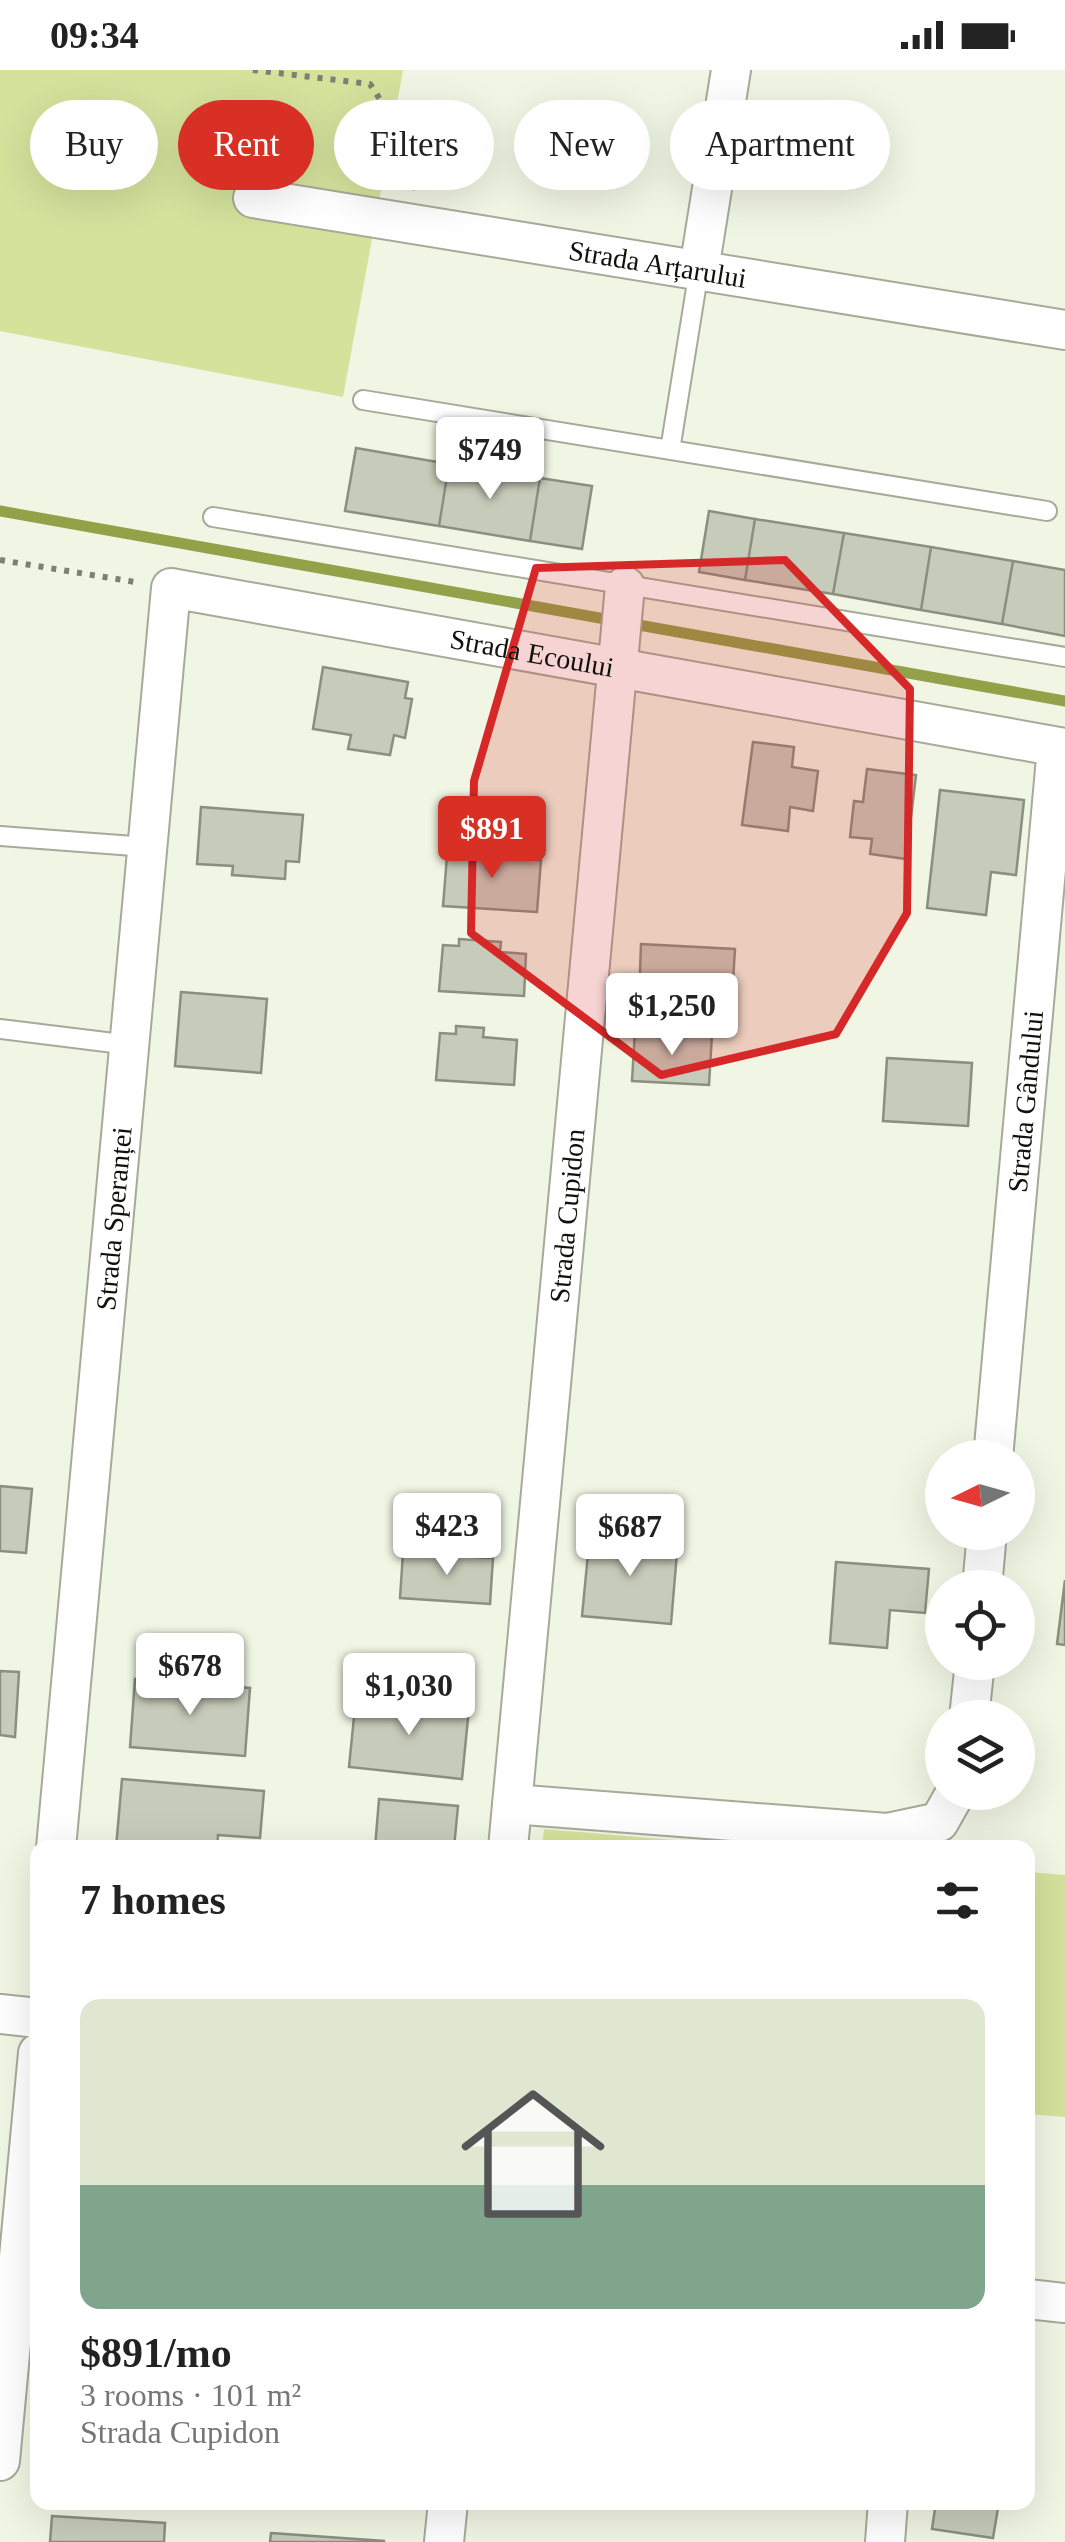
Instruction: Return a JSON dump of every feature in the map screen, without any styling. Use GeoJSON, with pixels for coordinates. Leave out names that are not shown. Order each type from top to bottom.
{"type":"FeatureCollection","features":[{"type":"Feature","properties":{"kind":"street"},"geometry":{"type":"LineString","coordinates":[[698,270],[730,70]]}},
{"type":"Feature","properties":{"kind":"street","name":"Strada Arțarului"},"geometry":{"type":"LineString","coordinates":[[253,198],[1065,330]]}},
{"type":"Feature","properties":{"kind":"street","name":"Strada Ecoului"},"geometry":{"type":"LineString","coordinates":[[171,588],[616,660],[1061,748]]}},
{"type":"Feature","properties":{"kind":"street","name":"Strada Speranței"},"geometry":{"type":"LineString","coordinates":[[57,1840],[171,588]]}},
{"type":"Feature","properties":{"kind":"street","name":"Strada Cupidon"},"geometry":{"type":"LineString","coordinates":[[509,1840],[623,597]]}},
{"type":"Feature","properties":{"kind":"street","name":"Strada Gândului"},"geometry":{"type":"LineString","coordinates":[[996,1440],[1061,748]]}},
{"type":"Feature","properties":{"kind":"street"},"geometry":{"type":"LineString","coordinates":[[512,1804],[887,1833],[939,1822],[946,1810]]}},
{"type":"Feature","properties":{"kind":"street"},"geometry":{"type":"LineString","coordinates":[[0,2014],[30,2017]]}},
{"type":"Feature","properties":{"kind":"street"},"geometry":{"type":"LineString","coordinates":[[0,2461],[30,2141]]}},
{"type":"Feature","properties":{"kind":"street"},"geometry":{"type":"LineString","coordinates":[[1035,2301],[1065,2303]]}},
{"type":"Feature","properties":{"kind":"street"},"geometry":{"type":"LineString","coordinates":[[444,2542],[447,2510]]}},
{"type":"Feature","properties":{"kind":"street"},"geometry":{"type":"LineString","coordinates":[[884,2542],[887,2510]]}},
{"type":"Feature","properties":{"kind":"lane"},"geometry":{"type":"LineString","coordinates":[[670,450],[698,270]]}},
{"type":"Feature","properties":{"kind":"lane"},"geometry":{"type":"LineString","coordinates":[[363,400],[1047,512]]}},
{"type":"Feature","properties":{"kind":"lane"},"geometry":{"type":"LineString","coordinates":[[213,516],[623,597],[1065,658]]}},
{"type":"Feature","properties":{"kind":"lane"},"geometry":{"type":"LineString","coordinates":[[0,836],[147,847]]}},
{"type":"Feature","properties":{"kind":"lane"},"geometry":{"type":"LineString","coordinates":[[0,1029],[130,1045]]}},
{"type":"Feature","properties":{"kind":"path"},"geometry":{"type":"LineString","coordinates":[[252,70],[370,84],[406,141],[422,225]]}},
{"type":"Feature","properties":{"kind":"path"},"geometry":{"type":"LineString","coordinates":[[0,560],[171,588]]}},
{"type":"Feature","properties":{"kind":"highlighted area"},"geometry":{"type":"Polygon","coordinates":[[[785,560],[910,689],[907,913],[836,1034],[661,1075],[471,933],[474,781],[536,568],[785,560]]]}},
{"type":"Feature","properties":{"kind":"green space"},"geometry":{"type":"Polygon","coordinates":[[[0,70],[403,70],[397,100],[334,100],[334,190],[381,190],[343,397],[0,331],[0,70]]]}},
{"type":"Feature","properties":{"kind":"green space"},"geometry":{"type":"Polygon","coordinates":[[[544,1829],[672,1840],[543,1840],[544,1829]]]}},
{"type":"Feature","properties":{"kind":"green space"},"geometry":{"type":"Polygon","coordinates":[[[1035,1873],[1065,1875],[1065,2117],[1035,2115],[1035,1873]]]}},
{"type":"Feature","properties":{"kind":"building"},"geometry":{"type":"Polygon","coordinates":[[[356,448],[449,464],[439,526],[345,511],[356,448]]]}},
{"type":"Feature","properties":{"kind":"building"},"geometry":{"type":"Polygon","coordinates":[[[449,464],[540,478],[530,541],[439,526],[449,464]]]}},
{"type":"Feature","properties":{"kind":"building"},"geometry":{"type":"Polygon","coordinates":[[[540,478],[592,486],[582,549],[530,541],[540,478]]]}},
{"type":"Feature","properties":{"kind":"building"},"geometry":{"type":"Polygon","coordinates":[[[709,511],[755,519],[745,580],[699,572],[709,511]]]}},
{"type":"Feature","properties":{"kind":"building"},"geometry":{"type":"Polygon","coordinates":[[[755,519],[844,533],[833,594],[745,580],[755,519]]]}},
{"type":"Feature","properties":{"kind":"building"},"geometry":{"type":"Polygon","coordinates":[[[844,533],[931,547],[921,610],[833,594],[844,533]]]}},
{"type":"Feature","properties":{"kind":"building"},"geometry":{"type":"Polygon","coordinates":[[[931,547],[1013,561],[1002,624],[921,610],[931,547]]]}},
{"type":"Feature","properties":{"kind":"building"},"geometry":{"type":"Polygon","coordinates":[[[1013,561],[1065,570],[1065,636],[1002,624],[1013,561]]]}},
{"type":"Feature","properties":{"kind":"building"},"geometry":{"type":"Polygon","coordinates":[[[323,667],[408,682],[405,698],[412,699],[405,738],[394,735],[390,755],[348,749],[351,735],[313,729],[323,667]]]}},
{"type":"Feature","properties":{"kind":"building"},"geometry":{"type":"Polygon","coordinates":[[[753,742],[794,747],[792,767],[818,771],[813,811],[790,807],[788,831],[742,825],[753,742]]]}},
{"type":"Feature","properties":{"kind":"building"},"geometry":{"type":"Polygon","coordinates":[[[867,769],[916,775],[906,859],[870,854],[872,839],[850,837],[854,801],[863,802],[867,769]]]}},
{"type":"Feature","properties":{"kind":"building"},"geometry":{"type":"Polygon","coordinates":[[[940,790],[1024,800],[1016,875],[991,872],[986,915],[927,908],[940,790]]]}},
{"type":"Feature","properties":{"kind":"building"},"geometry":{"type":"Polygon","coordinates":[[[201,807],[303,815],[299,862],[286,861],[285,879],[232,875],[233,866],[197,864],[201,807]]]}},
{"type":"Feature","properties":{"kind":"building"},"geometry":{"type":"Polygon","coordinates":[[[466,846],[499,848],[497,857],[541,860],[537,912],[443,906],[447,856],[465,857],[466,846]]]}},
{"type":"Feature","properties":{"kind":"building"},"geometry":{"type":"Polygon","coordinates":[[[459,939],[501,942],[500,952],[526,954],[524,996],[439,991],[443,945],[459,946],[459,939]]]}},
{"type":"Feature","properties":{"kind":"building"},"geometry":{"type":"Polygon","coordinates":[[[641,944],[735,949],[733,982],[705,980],[704,1003],[639,999],[641,944]]]}},
{"type":"Feature","properties":{"kind":"building"},"geometry":{"type":"Polygon","coordinates":[[[181,992],[267,999],[261,1073],[175,1066],[181,992]]]}},
{"type":"Feature","properties":{"kind":"building"},"geometry":{"type":"Polygon","coordinates":[[[456,1026],[484,1028],[483,1037],[517,1040],[514,1085],[436,1080],[440,1033],[456,1034],[456,1026]]]}},
{"type":"Feature","properties":{"kind":"building"},"geometry":{"type":"Polygon","coordinates":[[[635,1030],[712,1034],[709,1085],[632,1081],[635,1030]]]}},
{"type":"Feature","properties":{"kind":"building"},"geometry":{"type":"Polygon","coordinates":[[[887,1058],[972,1063],[968,1126],[883,1121],[887,1058]]]}},
{"type":"Feature","properties":{"kind":"building"},"geometry":{"type":"Polygon","coordinates":[[[0,1486],[32,1489],[26,1553],[0,1551],[0,1486]]]}},
{"type":"Feature","properties":{"kind":"building"},"geometry":{"type":"Polygon","coordinates":[[[590,1533],[678,1541],[671,1624],[582,1616],[590,1533]]]}},
{"type":"Feature","properties":{"kind":"building"},"geometry":{"type":"Polygon","coordinates":[[[403,1553],[493,1558],[490,1604],[400,1598],[403,1553]]]}},
{"type":"Feature","properties":{"kind":"building"},"geometry":{"type":"Polygon","coordinates":[[[836,1562],[929,1569],[925,1570],[925,1613],[890,1610],[887,1648],[830,1643],[836,1562]]]}},
{"type":"Feature","properties":{"kind":"building"},"geometry":{"type":"Polygon","coordinates":[[[1065,1580],[1065,1645],[1057,1644],[1065,1580]]]}},
{"type":"Feature","properties":{"kind":"building"},"geometry":{"type":"Polygon","coordinates":[[[0,1671],[19,1672],[15,1737],[0,1735],[0,1671]]]}},
{"type":"Feature","properties":{"kind":"building"},"geometry":{"type":"Polygon","coordinates":[[[135,1679],[250,1688],[245,1756],[130,1747],[135,1679]]]}},
{"type":"Feature","properties":{"kind":"building"},"geometry":{"type":"Polygon","coordinates":[[[356,1697],[469,1708],[462,1779],[349,1767],[356,1697]]]}},
{"type":"Feature","properties":{"kind":"building"},"geometry":{"type":"Polygon","coordinates":[[[122,1779],[264,1791],[260,1838],[218,1835],[218,1840],[117,1840],[122,1779]]]}},
{"type":"Feature","properties":{"kind":"building"},"geometry":{"type":"Polygon","coordinates":[[[379,1799],[458,1806],[455,1840],[376,1840],[379,1799]]]}},
{"type":"Feature","properties":{"kind":"building"},"geometry":{"type":"Polygon","coordinates":[[[935,2510],[998,2510],[993,2538],[932,2529],[935,2510]]]}},
{"type":"Feature","properties":{"kind":"building"},"geometry":{"type":"Polygon","coordinates":[[[52,2516],[165,2523],[164,2542],[50,2542],[52,2516]]]}},
{"type":"Feature","properties":{"kind":"building"},"geometry":{"type":"Polygon","coordinates":[[[271,2533],[384,2541],[384,2542],[270,2542],[271,2533]]]}},
{"type":"Feature","properties":{"kind":"waterway"},"geometry":{"type":"LineString","coordinates":[[0,511],[1065,701]]}}]}
